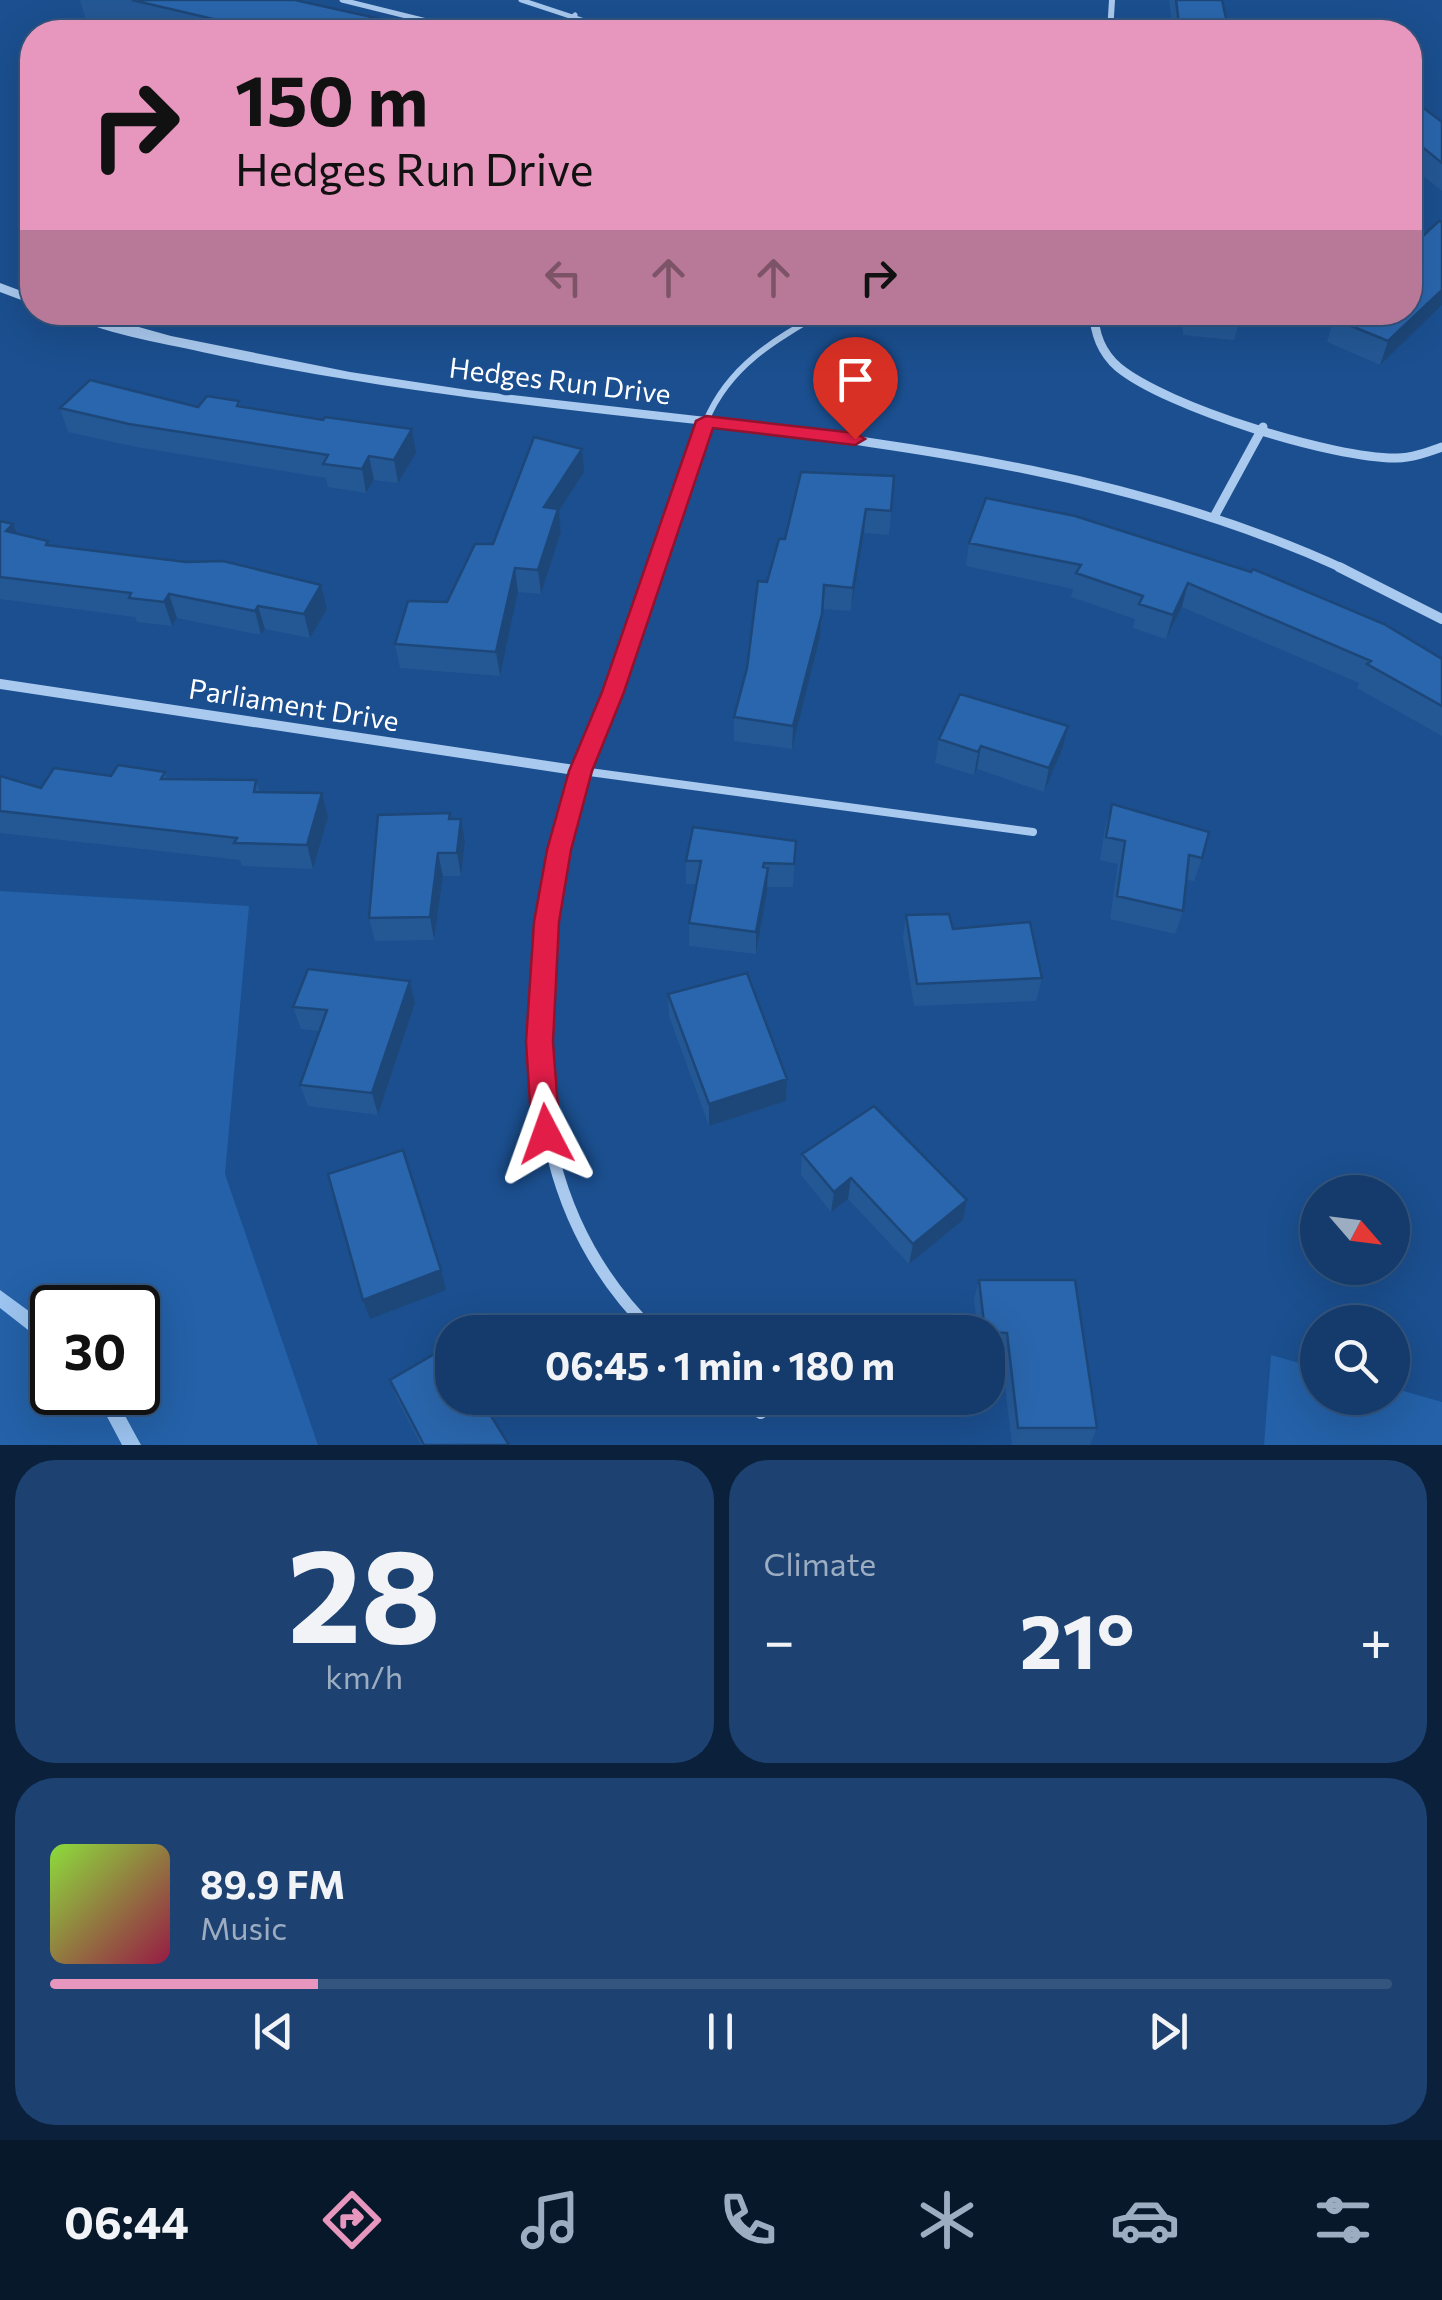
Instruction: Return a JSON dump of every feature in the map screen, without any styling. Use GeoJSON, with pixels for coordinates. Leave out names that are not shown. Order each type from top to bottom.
{"type":"FeatureCollection","features":[{"type":"Feature","properties":{"kind":"street","name":"Hedges Run Drive"},"geometry":{"type":"LineString","coordinates":[[118,325],[317,372],[494,398],[892,444],[1002,462],[1112,487],[1214,517],[1310,555],[1442,619]]}},
{"type":"Feature","properties":{"kind":"street"},"geometry":{"type":"LineString","coordinates":[[1097,325],[1101,347],[1120,368],[1148,387],[1338,449],[1394,458],[1442,448]]}},
{"type":"Feature","properties":{"kind":"street"},"geometry":{"type":"LineString","coordinates":[[639,1315],[594,1260],[563,1198],[546,1134],[540,1042],[546,922],[559,850],[581,771],[613,692],[706,421]]}},
{"type":"Feature","properties":{"kind":"street"},"geometry":{"type":"LineString","coordinates":[[1214,517],[1262,427]]}},
{"type":"Feature","properties":{"kind":"street","name":"Parliament Drive"},"geometry":{"type":"LineString","coordinates":[[0,684],[581,771]]}},
{"type":"Feature","properties":{"kind":"lane"},"geometry":{"type":"LineString","coordinates":[[342,0],[422,20]]}},
{"type":"Feature","properties":{"kind":"lane"},"geometry":{"type":"LineString","coordinates":[[521,0],[588,20]]}},
{"type":"Feature","properties":{"kind":"lane"},"geometry":{"type":"LineString","coordinates":[[569,20],[575,15]]}},
{"type":"Feature","properties":{"kind":"lane"},"geometry":{"type":"LineString","coordinates":[[706,421],[711,406],[737,371],[796,325]]}},
{"type":"Feature","properties":{"kind":"lane"},"geometry":{"type":"LineString","coordinates":[[581,771],[1033,832]]}},
{"type":"Feature","properties":{"kind":"shaded area"},"geometry":{"type":"Polygon","coordinates":[[[0,891],[249,906],[225,1174],[318,1445],[0,1445],[0,891]]]}},
{"type":"Feature","properties":{"kind":"shaded area"},"geometry":{"type":"Polygon","coordinates":[[[1271,1355],[1300,1363],[1300,1415],[1410,1415],[1410,1393],[1442,1402],[1442,1445],[1264,1445],[1271,1355]]]}},
{"type":"Feature","properties":{"kind":"building"},"geometry":{"type":"Polygon","coordinates":[[[132,0],[295,0],[385,20],[218,20],[132,0]]]}},
{"type":"Feature","properties":{"kind":"building"},"geometry":{"type":"Polygon","coordinates":[[[1176,0],[1222,0],[1226,20],[1178,20],[1176,0]]]}},
{"type":"Feature","properties":{"kind":"building"},"geometry":{"type":"Polygon","coordinates":[[[1422,107],[1442,122],[1442,163],[1422,147],[1422,107]]]}},
{"type":"Feature","properties":{"kind":"building"},"geometry":{"type":"Polygon","coordinates":[[[1442,222],[1442,290],[1422,309],[1422,237],[1442,222]]]}},
{"type":"Feature","properties":{"kind":"building"},"geometry":{"type":"Polygon","coordinates":[[[1349,325],[1405,325],[1388,341],[1349,325]]]}},
{"type":"Feature","properties":{"kind":"building"},"geometry":{"type":"Polygon","coordinates":[[[90,380],[198,407],[207,396],[239,401],[237,406],[323,420],[325,417],[412,429],[394,460],[369,456],[362,469],[323,464],[328,455],[129,424],[60,408],[90,380]]]}},
{"type":"Feature","properties":{"kind":"building"},"geometry":{"type":"Polygon","coordinates":[[[534,437],[582,449],[544,507],[558,509],[538,570],[515,568],[496,652],[395,644],[408,601],[447,602],[475,544],[493,544],[534,437]]]}},
{"type":"Feature","properties":{"kind":"building"},"geometry":{"type":"Polygon","coordinates":[[[801,472],[894,476],[891,511],[866,509],[853,588],[824,585],[822,614],[793,726],[734,717],[747,668],[758,581],[767,582],[779,539],[785,539],[801,472]]]}},
{"type":"Feature","properties":{"kind":"building"},"geometry":{"type":"Polygon","coordinates":[[[986,498],[1075,516],[1251,572],[1253,569],[1384,624],[1442,659],[1442,706],[1367,664],[1371,661],[1188,583],[1173,615],[1139,604],[1143,596],[1076,573],[1081,565],[969,543],[986,498]]]}},
{"type":"Feature","properties":{"kind":"building"},"geometry":{"type":"Polygon","coordinates":[[[0,521],[13,524],[6,531],[48,541],[46,545],[186,562],[223,561],[321,585],[304,614],[258,606],[255,611],[169,594],[164,602],[129,598],[131,593],[0,577],[0,521]]]}},
{"type":"Feature","properties":{"kind":"building"},"geometry":{"type":"Polygon","coordinates":[[[960,694],[1068,726],[1049,768],[981,746],[978,752],[939,739],[960,694]]]}},
{"type":"Feature","properties":{"kind":"building"},"geometry":{"type":"Polygon","coordinates":[[[118,765],[165,772],[161,779],[256,780],[254,792],[322,793],[307,845],[234,843],[237,838],[0,811],[0,776],[41,788],[54,768],[111,776],[118,765]]]}},
{"type":"Feature","properties":{"kind":"building"},"geometry":{"type":"Polygon","coordinates":[[[1112,804],[1209,832],[1202,858],[1189,855],[1183,911],[1117,896],[1125,841],[1106,837],[1112,804]]]}},
{"type":"Feature","properties":{"kind":"building"},"geometry":{"type":"Polygon","coordinates":[[[450,813],[449,819],[461,819],[457,853],[438,853],[430,917],[369,918],[378,815],[450,813]]]}},
{"type":"Feature","properties":{"kind":"building"},"geometry":{"type":"Polygon","coordinates":[[[693,827],[796,841],[794,864],[764,863],[763,867],[768,868],[756,932],[689,923],[701,861],[686,861],[693,827]]]}},
{"type":"Feature","properties":{"kind":"building"},"geometry":{"type":"Polygon","coordinates":[[[949,914],[953,929],[1030,922],[1042,978],[917,984],[906,915],[949,914]]]}},
{"type":"Feature","properties":{"kind":"building"},"geometry":{"type":"Polygon","coordinates":[[[308,969],[410,981],[372,1093],[300,1085],[327,1010],[293,1007],[308,969]]]}},
{"type":"Feature","properties":{"kind":"building"},"geometry":{"type":"Polygon","coordinates":[[[747,973],[787,1079],[709,1104],[668,994],[747,973]]]}},
{"type":"Feature","properties":{"kind":"building"},"geometry":{"type":"Polygon","coordinates":[[[874,1106],[967,1200],[913,1244],[851,1178],[834,1192],[802,1154],[874,1106]]]}},
{"type":"Feature","properties":{"kind":"building"},"geometry":{"type":"Polygon","coordinates":[[[403,1150],[441,1270],[363,1300],[328,1174],[403,1150]]]}},
{"type":"Feature","properties":{"kind":"building"},"geometry":{"type":"Polygon","coordinates":[[[979,1280],[1075,1280],[1097,1428],[1018,1428],[1005,1315],[983,1315],[979,1280]]]}},
{"type":"Feature","properties":{"kind":"building"},"geometry":{"type":"Polygon","coordinates":[[[435,1354],[435,1415],[490,1415],[509,1445],[424,1445],[390,1380],[435,1354]]]}},
{"type":"Feature","properties":{"kind":"waterway"},"geometry":{"type":"LineString","coordinates":[[0,1298],[30,1321]]}},
{"type":"Feature","properties":{"kind":"waterway"},"geometry":{"type":"LineString","coordinates":[[115,1415],[132,1445]]}},
{"type":"Feature","properties":{"kind":"route"},"geometry":{"type":"LineString","coordinates":[[546,1134],[540,1042],[546,922],[559,850],[581,771],[613,692],[706,421],[855,439]]}}]}
